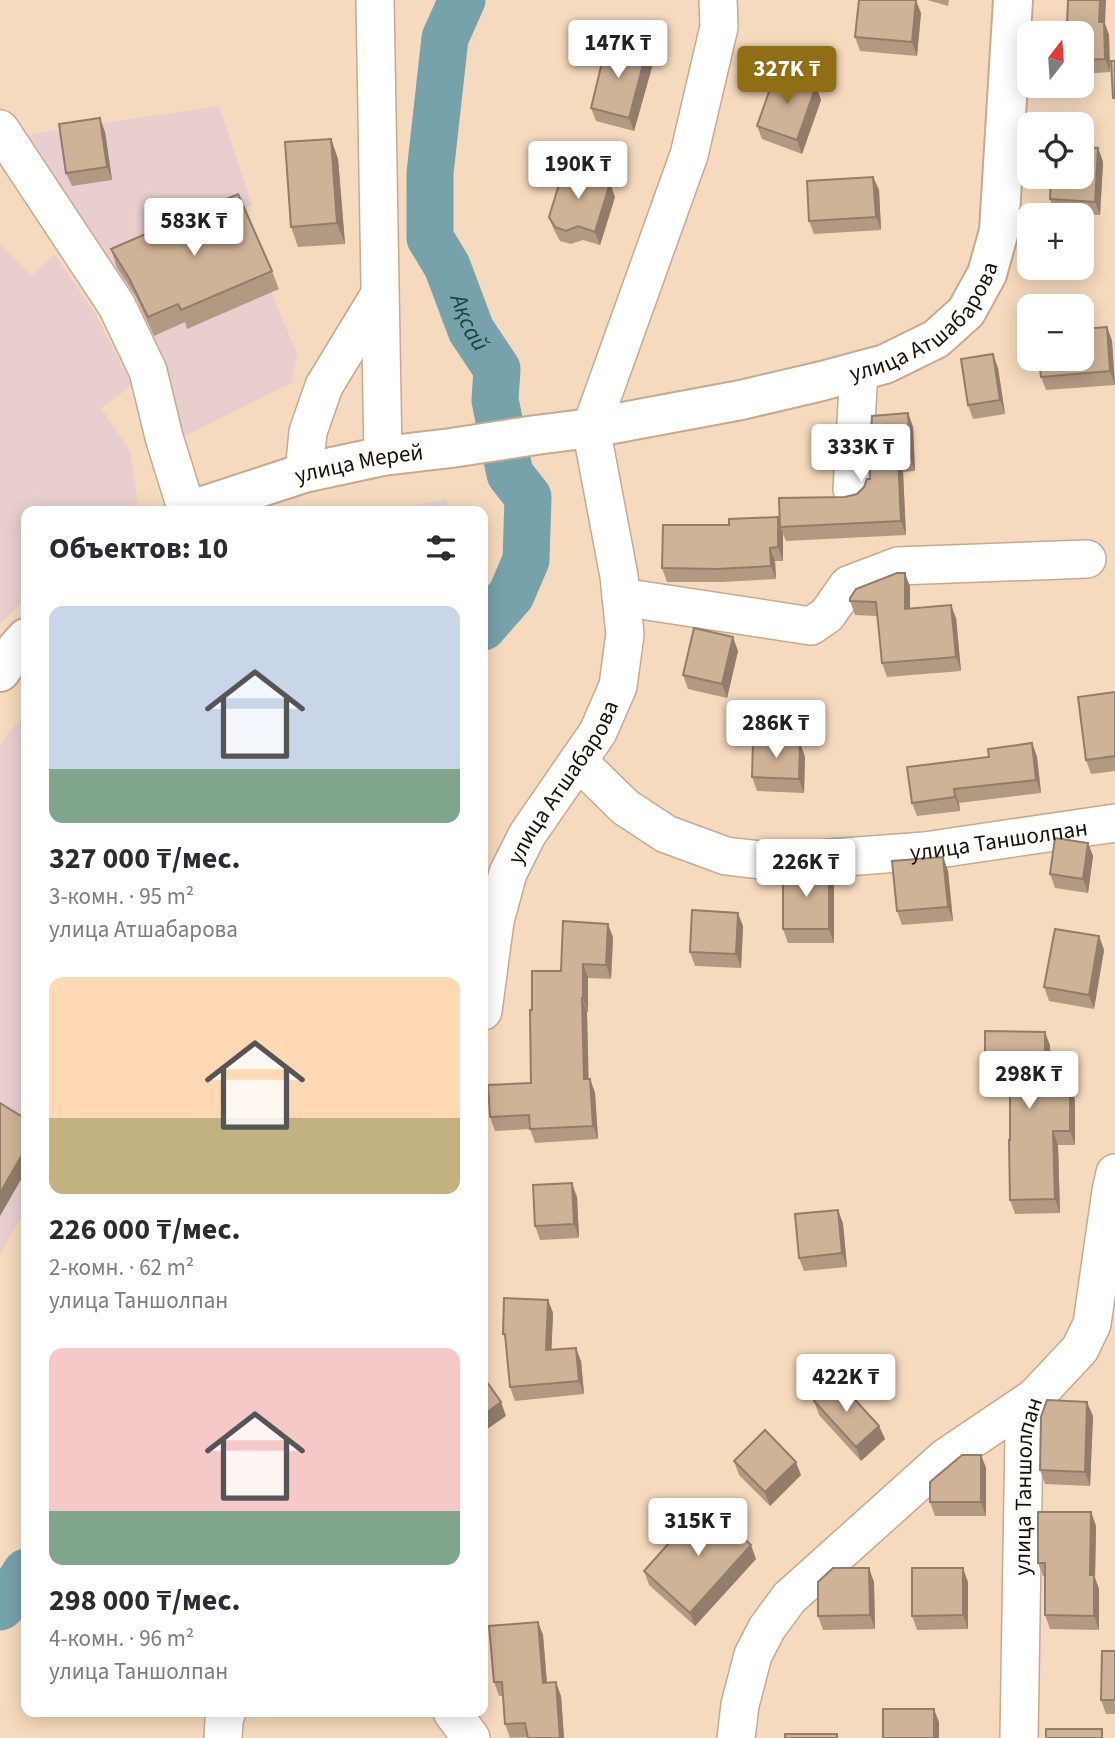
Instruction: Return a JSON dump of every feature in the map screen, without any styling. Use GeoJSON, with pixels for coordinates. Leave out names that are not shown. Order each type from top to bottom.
{"type":"FeatureCollection","features":[{"type":"Feature","properties":{"kind":"main road","name":"улица Атшабарова"},"geometry":{"type":"LineString","coordinates":[[536,435],[591,428],[741,400],[885,364],[936,339],[966,312],[987,274],[999,232],[1013,0]]}},
{"type":"Feature","properties":{"kind":"main road","name":"улица Мерей"},"geometry":{"type":"LineString","coordinates":[[202,506],[304,473],[383,456],[536,435]]}},
{"type":"Feature","properties":{"kind":"main road"},"geometry":{"type":"LineString","coordinates":[[0,672],[21,644]]}},
{"type":"Feature","properties":{"kind":"street"},"geometry":{"type":"LineString","coordinates":[[375,0],[383,456]]}},
{"type":"Feature","properties":{"kind":"street"},"geometry":{"type":"LineString","coordinates":[[591,428],[689,155],[719,27],[718,0]]}},
{"type":"Feature","properties":{"kind":"street"},"geometry":{"type":"LineString","coordinates":[[0,129],[117,306],[148,371],[164,437],[185,506]]}},
{"type":"Feature","properties":{"kind":"street"},"geometry":{"type":"LineString","coordinates":[[304,473],[308,432],[324,386],[380,294]]}},
{"type":"Feature","properties":{"kind":"street"},"geometry":{"type":"LineString","coordinates":[[852,489],[859,371]]}},
{"type":"Feature","properties":{"kind":"street","name":"улица Атшабарова"},"geometry":{"type":"LineString","coordinates":[[489,921],[527,835],[598,732],[618,686],[625,634],[619,576],[591,428]]}},
{"type":"Feature","properties":{"kind":"street"},"geometry":{"type":"LineString","coordinates":[[621,597],[811,626],[827,615],[848,585],[898,566],[1087,559]]}},
{"type":"Feature","properties":{"kind":"street","name":"улица Таншолпан"},"geometry":{"type":"LineString","coordinates":[[578,761],[625,807],[666,834],[726,856],[777,862],[925,851],[1115,824]]}},
{"type":"Feature","properties":{"kind":"street","name":"улица Таншолпан"},"geometry":{"type":"LineString","coordinates":[[1019,1738],[1024,1432],[1035,1397],[1080,1349],[1092,1324],[1115,1173]]}},
{"type":"Feature","properties":{"kind":"street"},"geometry":{"type":"LineString","coordinates":[[736,1738],[740,1704],[753,1654],[767,1628],[789,1598],[946,1457],[1035,1397]]}},
{"type":"Feature","properties":{"kind":"street"},"geometry":{"type":"LineString","coordinates":[[223,1738],[225,1717]]}},
{"type":"Feature","properties":{"kind":"street"},"geometry":{"type":"LineString","coordinates":[[456,1717],[471,1738]]}},
{"type":"Feature","properties":{"kind":"shaded area"},"geometry":{"type":"Polygon","coordinates":[[[219,106],[252,205],[238,211],[297,354],[292,383],[181,438],[23,135],[219,106]]]}},
{"type":"Feature","properties":{"kind":"shaded area"},"geometry":{"type":"Polygon","coordinates":[[[0,244],[31,276],[55,255],[93,310],[133,385],[101,408],[130,451],[138,502],[133,506],[21,506],[21,602],[0,625],[0,244]]]}},
{"type":"Feature","properties":{"kind":"shaded area"},"geometry":{"type":"Polygon","coordinates":[[[447,499],[446,506],[412,506],[447,499]]]}},
{"type":"Feature","properties":{"kind":"shaded area"},"geometry":{"type":"Polygon","coordinates":[[[21,720],[21,1216],[0,1255],[0,747],[21,720]]]}},
{"type":"Feature","properties":{"kind":"building"},"geometry":{"type":"Polygon","coordinates":[[[859,0],[916,0],[912,42],[855,37],[859,0]]]}},
{"type":"Feature","properties":{"kind":"building"},"geometry":{"type":"Polygon","coordinates":[[[1068,0],[1100,0],[1099,22],[1104,22],[1105,59],[1094,59],[1094,21],[1067,21],[1068,0]]]}},
{"type":"Feature","properties":{"kind":"building"},"geometry":{"type":"Polygon","coordinates":[[[607,42],[646,53],[629,118],[591,108],[607,42]]]}},
{"type":"Feature","properties":{"kind":"building"},"geometry":{"type":"Polygon","coordinates":[[[1111,61],[1115,61],[1115,98],[1113,98],[1111,61]]]}},
{"type":"Feature","properties":{"kind":"building"},"geometry":{"type":"Polygon","coordinates":[[[776,72],[816,86],[797,140],[757,126],[776,72]]]}},
{"type":"Feature","properties":{"kind":"building"},"geometry":{"type":"Polygon","coordinates":[[[100,118],[107,167],[66,173],[59,124],[100,118]]]}},
{"type":"Feature","properties":{"kind":"building"},"geometry":{"type":"Polygon","coordinates":[[[331,139],[337,223],[291,227],[285,142],[331,139]]]}},
{"type":"Feature","properties":{"kind":"building"},"geometry":{"type":"Polygon","coordinates":[[[1094,148],[1098,148],[1095,202],[1050,199],[1050,189],[1094,189],[1094,148]]]}},
{"type":"Feature","properties":{"kind":"building"},"geometry":{"type":"Polygon","coordinates":[[[564,168],[610,183],[595,232],[578,226],[566,231],[555,227],[549,217],[564,168]]]}},
{"type":"Feature","properties":{"kind":"building"},"geometry":{"type":"Polygon","coordinates":[[[873,177],[876,217],[809,221],[807,181],[873,177]]]}},
{"type":"Feature","properties":{"kind":"building"},"geometry":{"type":"Polygon","coordinates":[[[238,194],[272,271],[181,310],[178,304],[148,317],[111,249],[238,194]]]}},
{"type":"Feature","properties":{"kind":"building"},"geometry":{"type":"Polygon","coordinates":[[[1107,327],[1110,371],[1041,377],[1040,371],[1094,371],[1094,328],[1107,327]]]}},
{"type":"Feature","properties":{"kind":"building"},"geometry":{"type":"Polygon","coordinates":[[[993,354],[1000,400],[968,405],[961,359],[993,354]]]}},
{"type":"Feature","properties":{"kind":"building"},"geometry":{"type":"Polygon","coordinates":[[[908,413],[910,457],[898,458],[901,521],[780,527],[779,498],[845,497],[857,494],[867,479],[870,479],[872,416],[908,413]]]}},
{"type":"Feature","properties":{"kind":"building"},"geometry":{"type":"Polygon","coordinates":[[[778,517],[778,547],[770,548],[771,566],[662,568],[663,525],[729,525],[729,519],[778,517]]]}},
{"type":"Feature","properties":{"kind":"building"},"geometry":{"type":"Polygon","coordinates":[[[897,573],[905,573],[905,609],[951,605],[956,657],[882,663],[876,602],[850,601],[850,598],[856,589],[897,573]]]}},
{"type":"Feature","properties":{"kind":"building"},"geometry":{"type":"Polygon","coordinates":[[[694,628],[733,637],[722,684],[683,675],[694,628]]]}},
{"type":"Feature","properties":{"kind":"building"},"geometry":{"type":"Polygon","coordinates":[[[1115,692],[1115,756],[1086,760],[1078,697],[1115,692]]]}},
{"type":"Feature","properties":{"kind":"building"},"geometry":{"type":"Polygon","coordinates":[[[753,741],[800,743],[799,779],[752,777],[753,741]]]}},
{"type":"Feature","properties":{"kind":"building"},"geometry":{"type":"Polygon","coordinates":[[[1032,743],[1036,780],[954,789],[955,797],[912,803],[907,767],[989,757],[988,749],[1032,743]]]}},
{"type":"Feature","properties":{"kind":"building"},"geometry":{"type":"Polygon","coordinates":[[[1055,838],[1088,843],[1083,879],[1050,874],[1055,838]]]}},
{"type":"Feature","properties":{"kind":"building"},"geometry":{"type":"Polygon","coordinates":[[[943,857],[948,907],[897,911],[892,861],[943,857]]]}},
{"type":"Feature","properties":{"kind":"building"},"geometry":{"type":"Polygon","coordinates":[[[783,869],[829,869],[829,929],[783,929],[783,869]]]}},
{"type":"Feature","properties":{"kind":"building"},"geometry":{"type":"Polygon","coordinates":[[[692,910],[738,913],[736,954],[690,952],[692,910]]]}},
{"type":"Feature","properties":{"kind":"building"},"geometry":{"type":"Polygon","coordinates":[[[563,921],[608,924],[606,965],[583,964],[584,1079],[590,1079],[593,1126],[530,1129],[529,1115],[490,1117],[488,1085],[531,1083],[532,971],[561,971],[563,921]]]}},
{"type":"Feature","properties":{"kind":"building"},"geometry":{"type":"Polygon","coordinates":[[[1055,929],[1099,936],[1089,995],[1044,987],[1055,929]]]}},
{"type":"Feature","properties":{"kind":"building"},"geometry":{"type":"Polygon","coordinates":[[[985,1031],[1045,1032],[1045,1086],[1070,1086],[1070,1131],[1053,1131],[1055,1199],[1010,1200],[1010,1076],[985,1076],[985,1031]]]}},
{"type":"Feature","properties":{"kind":"building"},"geometry":{"type":"Polygon","coordinates":[[[0,1103],[21,1116],[21,1157],[0,1193],[0,1103]]]}},
{"type":"Feature","properties":{"kind":"building"},"geometry":{"type":"Polygon","coordinates":[[[572,1183],[574,1224],[535,1226],[533,1185],[572,1183]]]}},
{"type":"Feature","properties":{"kind":"building"},"geometry":{"type":"Polygon","coordinates":[[[838,1210],[842,1253],[799,1258],[795,1214],[838,1210]]]}},
{"type":"Feature","properties":{"kind":"building"},"geometry":{"type":"Polygon","coordinates":[[[504,1298],[548,1300],[546,1350],[576,1348],[579,1381],[510,1387],[503,1334],[504,1298]]]}},
{"type":"Feature","properties":{"kind":"building"},"geometry":{"type":"Polygon","coordinates":[[[837,1380],[879,1426],[856,1447],[814,1401],[837,1380]]]}},
{"type":"Feature","properties":{"kind":"building"},"geometry":{"type":"Polygon","coordinates":[[[488,1383],[501,1402],[488,1411],[488,1383]]]}},
{"type":"Feature","properties":{"kind":"building"},"geometry":{"type":"Polygon","coordinates":[[[1047,1400],[1087,1402],[1085,1472],[1040,1470],[1041,1417],[1047,1400]]]}},
{"type":"Feature","properties":{"kind":"building"},"geometry":{"type":"Polygon","coordinates":[[[765,1430],[796,1462],[765,1492],[734,1461],[765,1430]]]}},
{"type":"Feature","properties":{"kind":"building"},"geometry":{"type":"Polygon","coordinates":[[[962,1455],[981,1455],[981,1502],[930,1502],[930,1482],[962,1455]]]}},
{"type":"Feature","properties":{"kind":"building"},"geometry":{"type":"Polygon","coordinates":[[[705,1503],[751,1545],[690,1613],[644,1571],[705,1503]]]}},
{"type":"Feature","properties":{"kind":"building"},"geometry":{"type":"Polygon","coordinates":[[[1038,1512],[1091,1512],[1090,1575],[1094,1575],[1094,1616],[1045,1615],[1045,1563],[1038,1563],[1038,1512]]]}},
{"type":"Feature","properties":{"kind":"building"},"geometry":{"type":"Polygon","coordinates":[[[833,1568],[869,1568],[870,1615],[818,1616],[818,1582],[833,1568]]]}},
{"type":"Feature","properties":{"kind":"building"},"geometry":{"type":"Polygon","coordinates":[[[912,1568],[963,1568],[963,1615],[912,1616],[912,1568]]]}},
{"type":"Feature","properties":{"kind":"building"},"geometry":{"type":"Polygon","coordinates":[[[538,1622],[543,1683],[556,1682],[560,1738],[528,1738],[525,1723],[505,1724],[502,1682],[494,1682],[489,1626],[538,1622]]]}},
{"type":"Feature","properties":{"kind":"building"},"geometry":{"type":"Polygon","coordinates":[[[1102,1651],[1115,1651],[1115,1700],[1101,1700],[1102,1651]]]}},
{"type":"Feature","properties":{"kind":"building"},"geometry":{"type":"Polygon","coordinates":[[[883,1709],[934,1709],[934,1738],[883,1738],[883,1709]]]}},
{"type":"Feature","properties":{"kind":"building"},"geometry":{"type":"Polygon","coordinates":[[[1046,1729],[1102,1729],[1102,1738],[1046,1738],[1046,1729]]]}},
{"type":"Feature","properties":{"kind":"building"},"geometry":{"type":"Polygon","coordinates":[[[785,1734],[837,1734],[837,1738],[785,1738],[785,1734]]]}},
{"type":"Feature","properties":{"kind":"waterway","name":"Ақсай"},"geometry":{"type":"LineString","coordinates":[[462,0],[445,38],[430,173],[430,238],[447,266],[471,330],[497,369],[495,400],[510,474],[528,497],[526,560],[511,595],[488,621]]}},
{"type":"Feature","properties":{"kind":"waterway","name":"Ақсай"},"geometry":{"type":"LineString","coordinates":[[0,1607],[21,1580]]}}]}
